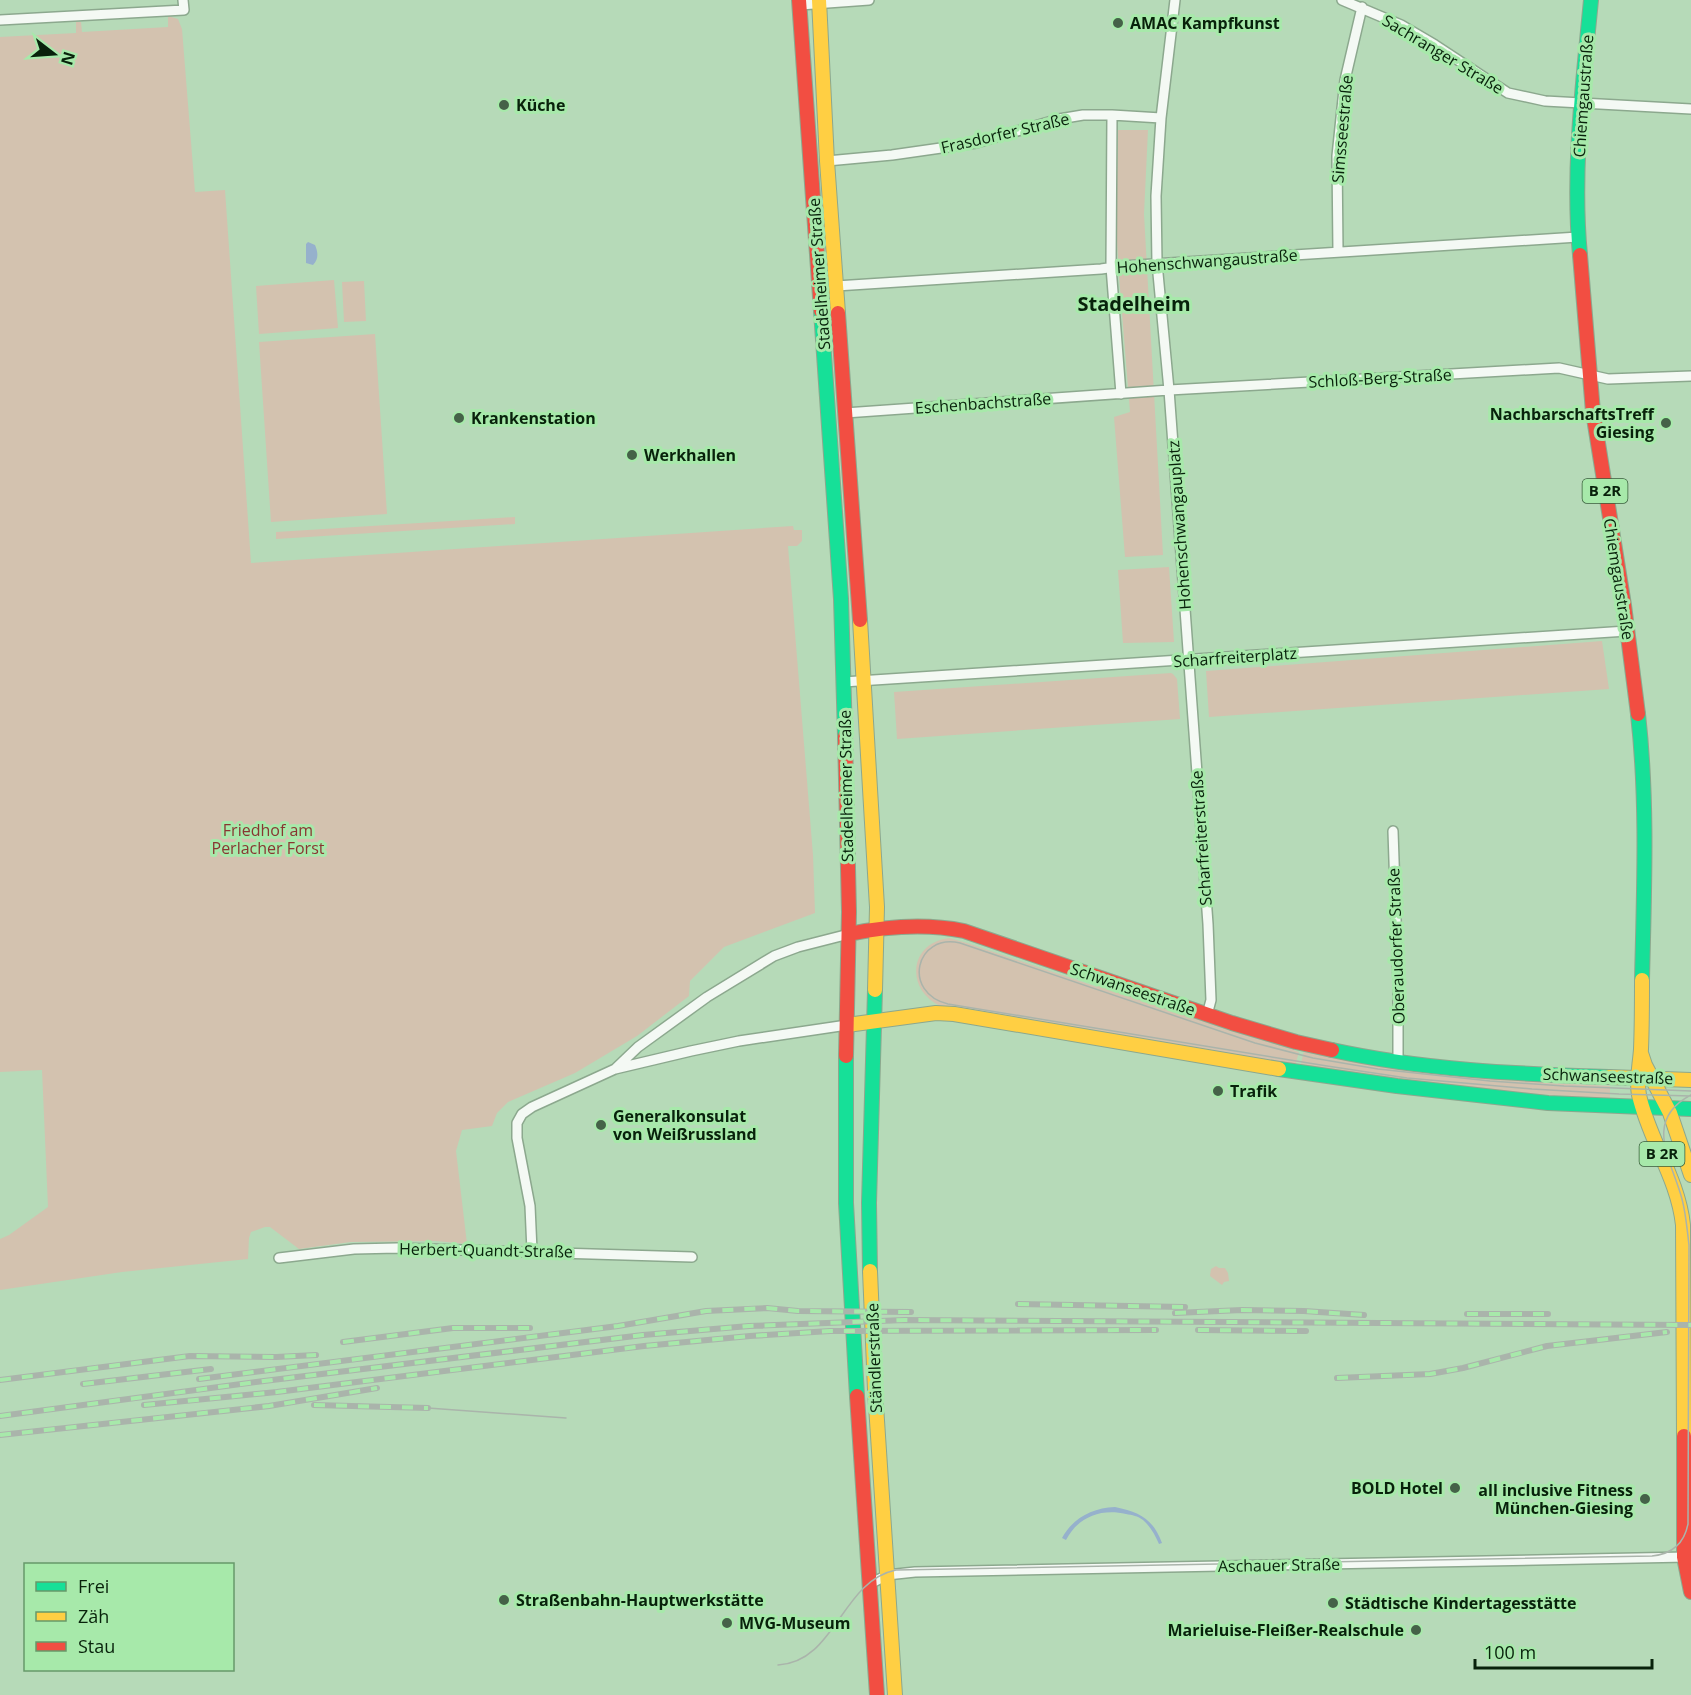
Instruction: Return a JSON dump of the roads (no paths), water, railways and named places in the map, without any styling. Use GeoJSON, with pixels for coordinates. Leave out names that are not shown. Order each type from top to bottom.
{"type":"FeatureCollection","features":[{"type":"Feature","properties":{"kind":"main road","name":"Chiemgaustraße"},"geometry":{"type":"LineString","coordinates":[[1591,0],[1581,103],[1578,237],[1595,424],[1641,733],[1644,846],[1641,1052],[1637,1077],[1643,1108],[1675,1186],[1684,1238],[1688,1557],[1691,1592]]}},
{"type":"Feature","properties":{"kind":"main road","name":"Stadelheimer Straße"},"geometry":{"type":"LineString","coordinates":[[819,2],[827,161],[864,681],[877,927],[874,1021]]}},
{"type":"Feature","properties":{"kind":"main road","name":"Stadelheimer Straße"},"geometry":{"type":"LineString","coordinates":[[800,3],[838,548],[849,934],[847,1025]]}},
{"type":"Feature","properties":{"kind":"main road"},"geometry":{"type":"LineString","coordinates":[[838,548],[854,546]]}},
{"type":"Feature","properties":{"kind":"main road","name":"Schwanseestraße"},"geometry":{"type":"LineString","coordinates":[[849,934],[877,927],[900,925],[933,925],[964,931],[1207,1015],[1336,1052],[1398,1062],[1508,1073],[1691,1080]]}},
{"type":"Feature","properties":{"kind":"main road","name":"Schwanseestraße"},"geometry":{"type":"LineString","coordinates":[[847,1025],[936,1013],[954,1014],[1304,1073],[1397,1086],[1548,1103],[1691,1109]]}},
{"type":"Feature","properties":{"kind":"main road","name":"Ständlerstraße"},"geometry":{"type":"LineString","coordinates":[[874,1021],[869,1203],[871,1305],[895,1695]]}},
{"type":"Feature","properties":{"kind":"main road","name":"Ständlerstraße"},"geometry":{"type":"LineString","coordinates":[[847,1025],[845,1136],[849,1260],[878,1695]]}},
{"type":"Feature","properties":{"kind":"main road","name":"Chiemgaustraße"},"geometry":{"type":"LineString","coordinates":[[1641,1052],[1645,1065],[1667,1108],[1691,1175]]}},
{"type":"Feature","properties":{"kind":"street"},"geometry":{"type":"LineString","coordinates":[[800,3],[869,0]]}},
{"type":"Feature","properties":{"kind":"street","name":"Hohenschwangauplatz"},"geometry":{"type":"LineString","coordinates":[[1175,0],[1161,118],[1156,196],[1157,263],[1169,390],[1188,660]]}},
{"type":"Feature","properties":{"kind":"street","name":"Sachranger Straße"},"geometry":{"type":"LineString","coordinates":[[1342,0],[1401,25],[1508,93],[1541,101],[1691,109]]}},
{"type":"Feature","properties":{"kind":"street"},"geometry":{"type":"LineString","coordinates":[[0,20],[184,5]]}},
{"type":"Feature","properties":{"kind":"street","name":"Simsseestraße"},"geometry":{"type":"LineString","coordinates":[[1338,252],[1337,156],[1345,80],[1362,7]]}},
{"type":"Feature","properties":{"kind":"street","name":"Frasdorfer Straße"},"geometry":{"type":"LineString","coordinates":[[827,161],[892,155],[976,143],[1059,119],[1083,115],[1112,115]]}},
{"type":"Feature","properties":{"kind":"street"},"geometry":{"type":"LineString","coordinates":[[1161,118],[1112,115],[1111,267],[1121,394],[1169,390]]}},
{"type":"Feature","properties":{"kind":"street","name":"Hohenschwangaustraße"},"geometry":{"type":"LineString","coordinates":[[836,286],[1578,237]]}},
{"type":"Feature","properties":{"kind":"street","name":"Schloß-Berg-Straße"},"geometry":{"type":"LineString","coordinates":[[1169,390],[1559,368],[1590,376],[1617,379],[1691,376]]}},
{"type":"Feature","properties":{"kind":"street","name":"Eschenbachstraße"},"geometry":{"type":"LineString","coordinates":[[845,413],[1121,394]]}},
{"type":"Feature","properties":{"kind":"street","name":"Scharfreiterplatz"},"geometry":{"type":"LineString","coordinates":[[843,682],[1627,631]]}},
{"type":"Feature","properties":{"kind":"street","name":"Scharfreiterstraße"},"geometry":{"type":"LineString","coordinates":[[1188,660],[1208,935],[1211,1000],[1207,1015]]}},
{"type":"Feature","properties":{"kind":"street","name":"Oberaudorfer Straße"},"geometry":{"type":"LineString","coordinates":[[1393,831],[1398,978],[1398,1062]]}},
{"type":"Feature","properties":{"kind":"street","name":"Schwanseestraße"},"geometry":{"type":"LineString","coordinates":[[615,1069],[638,1047],[707,998],[774,956],[798,947],[849,934]]}},
{"type":"Feature","properties":{"kind":"street","name":"Schwanseestraße"},"geometry":{"type":"LineString","coordinates":[[532,1251],[530,1206],[517,1138],[517,1124],[522,1114],[532,1107],[615,1069],[739,1041],[847,1025]]}},
{"type":"Feature","properties":{"kind":"street","name":"Herbert-Quandt-Straße"},"geometry":{"type":"LineString","coordinates":[[279,1258],[354,1249],[397,1248],[692,1257]]}},
{"type":"Feature","properties":{"kind":"street","name":"Aschauer Straße"},"geometry":{"type":"LineString","coordinates":[[870,1584],[887,1575],[915,1572],[1688,1557]]}},
{"type":"Feature","properties":{"kind":"water"},"geometry":{"type":"Polygon","coordinates":[[[308,242],[315,245],[317,250],[317,258],[313,265],[306,263],[306,244],[308,242]]]}},
{"type":"Feature","properties":{"kind":"water"},"geometry":{"type":"Polygon","coordinates":[[[1115,1507],[1132,1511],[1145,1518],[1150,1522],[1162,1543],[1159,1544],[1151,1528],[1141,1519],[1117,1512],[1091,1516],[1077,1525],[1066,1540],[1062,1538],[1066,1531],[1084,1515],[1099,1509],[1115,1507]]]}},
{"type":"Feature","properties":{"kind":"tram line"},"geometry":{"type":"LineString","coordinates":[[1691,1091],[1490,1081],[1378,1069],[1313,1058],[1255,1043],[960,943],[945,942],[933,947],[924,955],[920,966],[920,977],[924,988],[933,998],[948,1004],[1407,1078],[1532,1089],[1691,1096]]}},
{"type":"Feature","properties":{"kind":"tram line"},"geometry":{"type":"LineString","coordinates":[[778,1665],[797,1661],[813,1650],[826,1637],[863,1589],[878,1577],[896,1570],[1652,1556],[1666,1553],[1676,1547],[1684,1537],[1688,1524],[1689,1245],[1683,1205],[1664,1142],[1664,1129],[1676,1105],[1691,1095]]}},
{"type":"Feature","properties":{"kind":"tram line"},"geometry":{"type":"LineString","coordinates":[[428,1408],[566,1418]]}},
{"type":"Feature","properties":{"kind":"railway"},"geometry":{"type":"LineString","coordinates":[[1018,1304],[1185,1307]]}},
{"type":"Feature","properties":{"kind":"railway"},"geometry":{"type":"LineString","coordinates":[[199,1379],[618,1326],[706,1311],[767,1308],[798,1311],[911,1312]]}},
{"type":"Feature","properties":{"kind":"railway"},"geometry":{"type":"LineString","coordinates":[[1175,1313],[1242,1310],[1364,1315]]}},
{"type":"Feature","properties":{"kind":"railway"},"geometry":{"type":"LineString","coordinates":[[1467,1314],[1548,1314]]}},
{"type":"Feature","properties":{"kind":"railway"},"geometry":{"type":"LineString","coordinates":[[0,1416],[643,1335],[749,1326],[905,1320],[1691,1325]]}},
{"type":"Feature","properties":{"kind":"railway"},"geometry":{"type":"LineString","coordinates":[[343,1342],[453,1328],[530,1328]]}},
{"type":"Feature","properties":{"kind":"railway"},"geometry":{"type":"LineString","coordinates":[[144,1405],[277,1392],[644,1346],[750,1336],[830,1331],[1156,1330]]}},
{"type":"Feature","properties":{"kind":"railway"},"geometry":{"type":"LineString","coordinates":[[1198,1330],[1306,1331]]}},
{"type":"Feature","properties":{"kind":"railway"},"geometry":{"type":"LineString","coordinates":[[1337,1378],[1430,1374],[1463,1368],[1547,1346],[1667,1332]]}},
{"type":"Feature","properties":{"kind":"railway"},"geometry":{"type":"LineString","coordinates":[[0,1380],[190,1356],[316,1355]]}},
{"type":"Feature","properties":{"kind":"railway"},"geometry":{"type":"LineString","coordinates":[[83,1384],[211,1369]]}},
{"type":"Feature","properties":{"kind":"railway"},"geometry":{"type":"LineString","coordinates":[[0,1435],[269,1406],[377,1388]]}},
{"type":"Feature","properties":{"kind":"railway"},"geometry":{"type":"LineString","coordinates":[[314,1405],[428,1408]]}},
{"type":"Feature","properties":{"kind":"place","name":"AMAC Kampfkunst"},"geometry":{"type":"Point","coordinates":[1118,23]}},
{"type":"Feature","properties":{"kind":"place","name":"Küche"},"geometry":{"type":"Point","coordinates":[504,105]}},
{"type":"Feature","properties":{"kind":"place","name":"Krankenstation"},"geometry":{"type":"Point","coordinates":[459,418]}},
{"type":"Feature","properties":{"kind":"place","name":"NachbarschaftsTreff Giesing"},"geometry":{"type":"Point","coordinates":[1666,423]}},
{"type":"Feature","properties":{"kind":"place","name":"Werkhallen"},"geometry":{"type":"Point","coordinates":[632,455]}},
{"type":"Feature","properties":{"kind":"place","name":"Trafik"},"geometry":{"type":"Point","coordinates":[1218,1091]}},
{"type":"Feature","properties":{"kind":"place","name":"Generalkonsulat von Weißrussland"},"geometry":{"type":"Point","coordinates":[601,1125]}},
{"type":"Feature","properties":{"kind":"place","name":"BOLD Hotel"},"geometry":{"type":"Point","coordinates":[1455,1488]}},
{"type":"Feature","properties":{"kind":"place","name":"all inclusive Fitness München-Giesing"},"geometry":{"type":"Point","coordinates":[1645,1499]}},
{"type":"Feature","properties":{"kind":"place","name":"Straßenbahn-Hauptwerkstätte"},"geometry":{"type":"Point","coordinates":[504,1600]}},
{"type":"Feature","properties":{"kind":"place","name":"Städtische Kindertagesstätte"},"geometry":{"type":"Point","coordinates":[1333,1603]}},
{"type":"Feature","properties":{"kind":"place","name":"MVG-Museum"},"geometry":{"type":"Point","coordinates":[727,1623]}},
{"type":"Feature","properties":{"kind":"place","name":"Marieluise-Fleißer-Realschule"},"geometry":{"type":"Point","coordinates":[1416,1630]}},
{"type":"Feature","properties":{"kind":"district","name":"Stadelheim"},"geometry":{"type":"Point","coordinates":[1134,304]}},
{"type":"Feature","properties":{"kind":"park label","name":"Friedhof am Perlacher Forst"},"geometry":{"type":"Point","coordinates":[268,839]}}]}
